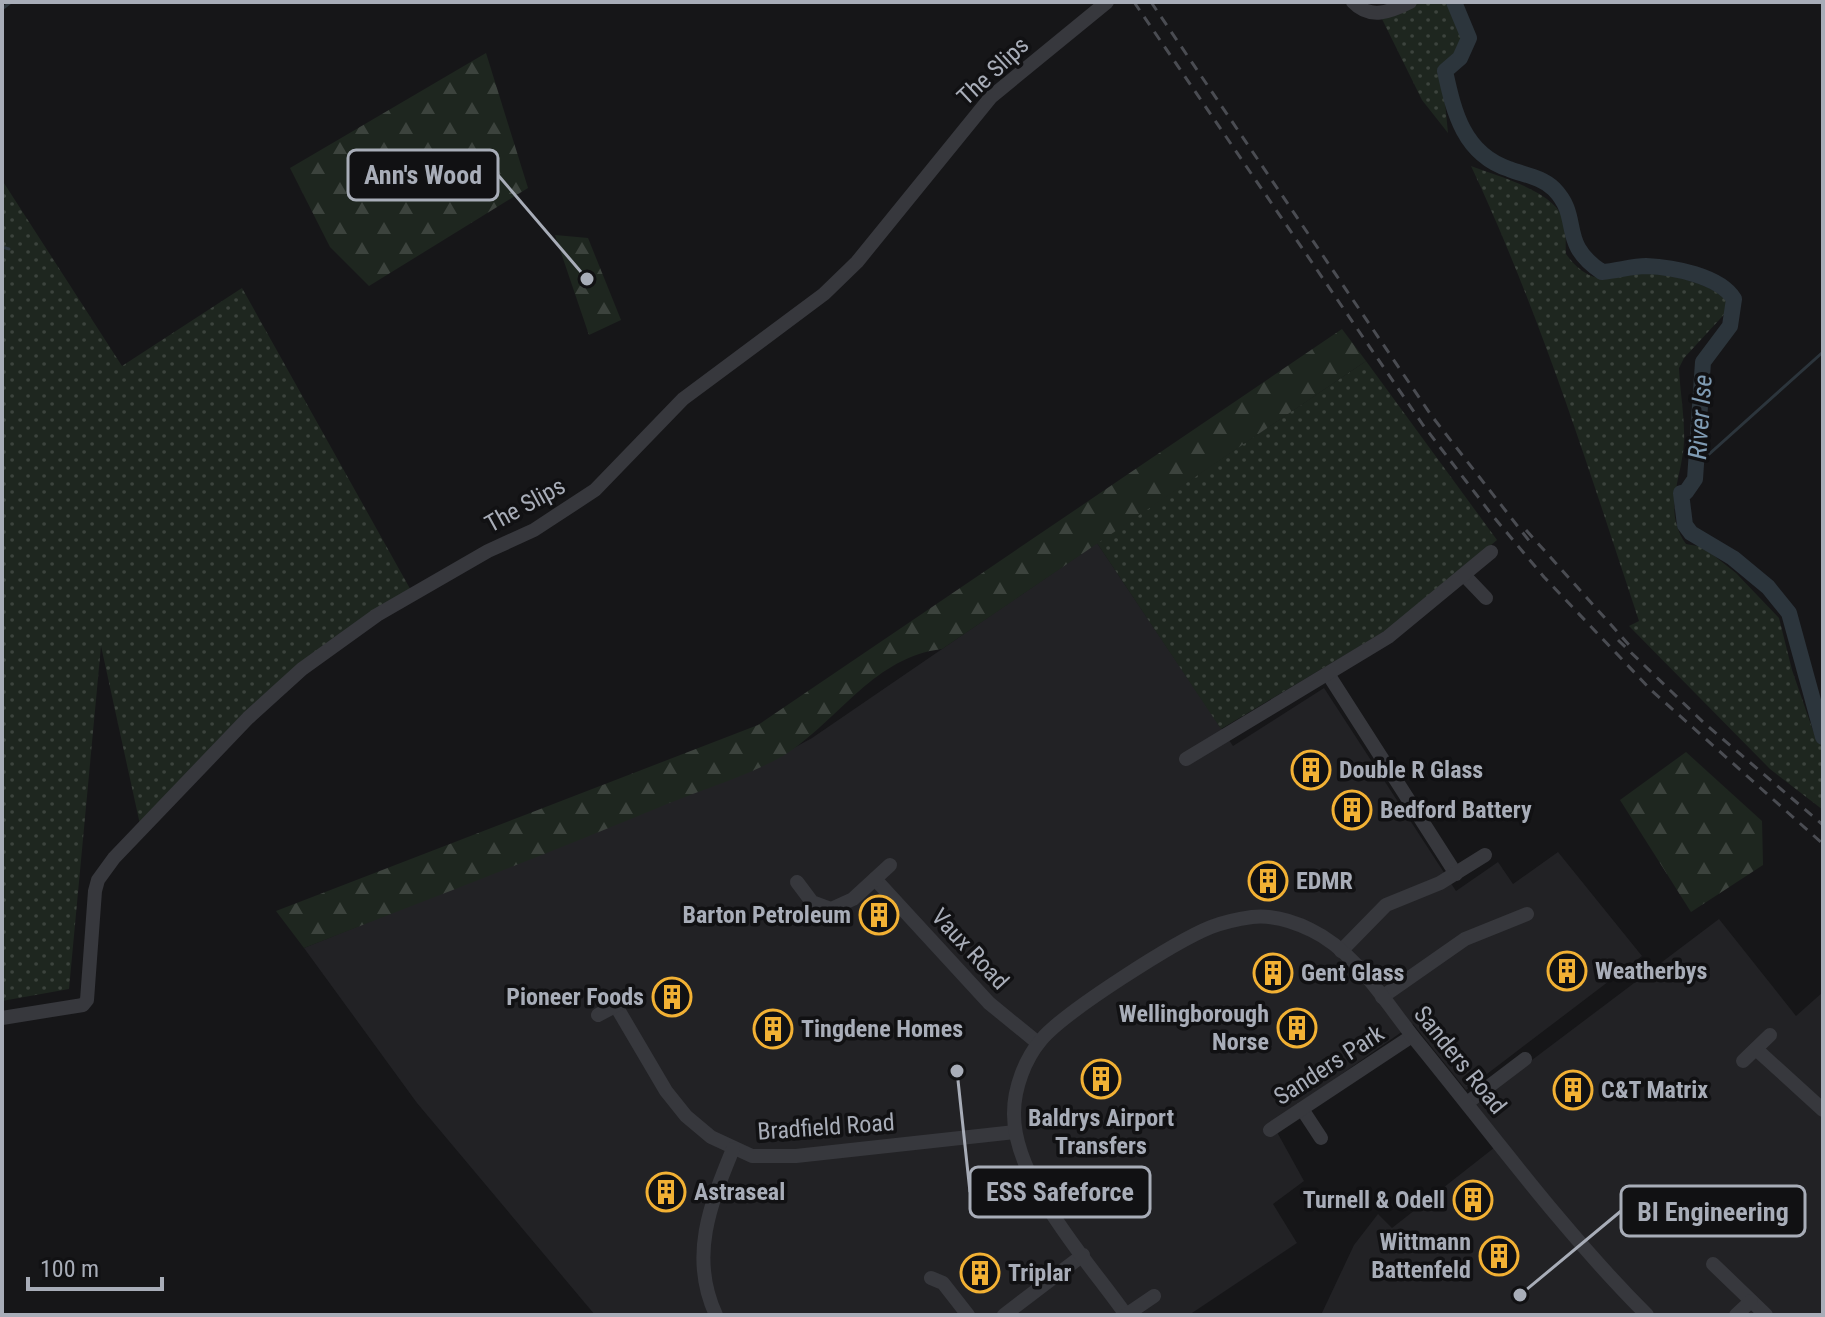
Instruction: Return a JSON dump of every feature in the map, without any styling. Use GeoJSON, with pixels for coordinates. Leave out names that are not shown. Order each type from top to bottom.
{"type":"FeatureCollection","features":[{"type":"Feature","properties":{"kind":"street"},"geometry":{"type":"LineString","coordinates":[[1353,2],[1365,12],[1377,14],[1410,2]]}},
{"type":"Feature","properties":{"kind":"street","name":"The Slips"},"geometry":{"type":"LineString","coordinates":[[2,1018],[83,1005],[87,1000],[98,880],[114,858],[273,694],[377,615],[488,551],[534,530],[595,490],[683,399],[824,294],[857,262],[991,97],[1105,3]]}},
{"type":"Feature","properties":{"kind":"street"},"geometry":{"type":"LineString","coordinates":[[1186,759],[1406,624],[1491,552]]}},
{"type":"Feature","properties":{"kind":"street"},"geometry":{"type":"LineString","coordinates":[[1464,575],[1486,598]]}},
{"type":"Feature","properties":{"kind":"street"},"geometry":{"type":"LineString","coordinates":[[1328,674],[1456,874]]}},
{"type":"Feature","properties":{"kind":"street"},"geometry":{"type":"LineString","coordinates":[[1341,951],[1386,905],[1456,874],[1485,855]]}},
{"type":"Feature","properties":{"kind":"street"},"geometry":{"type":"LineString","coordinates":[[797,882],[812,902],[831,909],[853,899],[890,865]]}},
{"type":"Feature","properties":{"kind":"street","name":"Vaux Road"},"geometry":{"type":"LineString","coordinates":[[875,879],[989,1003],[1038,1043]]}},
{"type":"Feature","properties":{"kind":"street"},"geometry":{"type":"LineString","coordinates":[[1382,997],[1465,939],[1527,914]]}},
{"type":"Feature","properties":{"kind":"street","name":"Sanders Road"},"geometry":{"type":"LineString","coordinates":[[1038,1043],[1080,1008],[1193,936],[1224,923],[1257,916],[1287,921],[1313,930],[1341,951],[1382,997],[1599,1267],[1647,1315]]}},
{"type":"Feature","properties":{"kind":"street"},"geometry":{"type":"LineString","coordinates":[[598,1015],[632,997]]}},
{"type":"Feature","properties":{"kind":"street","name":"Bradfield Road"},"geometry":{"type":"LineString","coordinates":[[616,1006],[677,1106],[701,1129],[733,1149],[752,1156],[796,1156],[1015,1132]]}},
{"type":"Feature","properties":{"kind":"street"},"geometry":{"type":"LineString","coordinates":[[1743,1061],[1770,1035]]}},
{"type":"Feature","properties":{"kind":"street","name":"Sanders Park"},"geometry":{"type":"LineString","coordinates":[[1270,1130],[1412,1036]]}},
{"type":"Feature","properties":{"kind":"street"},"geometry":{"type":"LineString","coordinates":[[1038,1043],[1017,1087],[1015,1132],[1025,1169],[1126,1315],[1154,1296]]}},
{"type":"Feature","properties":{"kind":"street"},"geometry":{"type":"LineString","coordinates":[[1756,1049],[1823,1110]]}},
{"type":"Feature","properties":{"kind":"street"},"geometry":{"type":"LineString","coordinates":[[1467,1103],[1525,1059]]}},
{"type":"Feature","properties":{"kind":"street"},"geometry":{"type":"LineString","coordinates":[[1302,1109],[1321,1138]]}},
{"type":"Feature","properties":{"kind":"street"},"geometry":{"type":"LineString","coordinates":[[716,1315],[704,1281],[703,1236],[733,1149]]}},
{"type":"Feature","properties":{"kind":"street"},"geometry":{"type":"LineString","coordinates":[[1004,1315],[1083,1255]]}},
{"type":"Feature","properties":{"kind":"street"},"geometry":{"type":"LineString","coordinates":[[1713,1264],[1766,1315]]}},
{"type":"Feature","properties":{"kind":"street"},"geometry":{"type":"LineString","coordinates":[[931,1278],[943,1283],[968,1315]]}},
{"type":"Feature","properties":{"kind":"street"},"geometry":{"type":"LineString","coordinates":[[1736,1315],[1751,1301]]}},
{"type":"Feature","properties":{"kind":"shaded area"},"geometry":{"type":"Polygon","coordinates":[[[1097,543],[1233,746],[1324,688],[1456,891],[1498,862],[1513,884],[1558,852],[1642,956],[1466,1090],[1413,1024],[1272,1123],[1304,1181],[1273,1204],[1297,1243],[1189,1315],[1141,1315],[1131,1304],[1117,1315],[595,1315],[417,1103],[304,948],[770,761],[812,738],[1097,543]]]}},
{"type":"Feature","properties":{"kind":"shaded area"},"geometry":{"type":"Polygon","coordinates":[[[1719,919],[1796,1016],[1823,992],[1823,1315],[1321,1315],[1354,1245],[1378,1214],[1392,1228],[1504,1140],[1475,1103],[1719,919]]]}},
{"type":"Feature","properties":{"kind":"green space"},"geometry":{"type":"Polygon","coordinates":[[[1421,2],[1450,2],[1466,37],[1459,56],[1442,71],[1448,133],[1422,100],[1382,19],[1421,2]]]}},
{"type":"Feature","properties":{"kind":"green space"},"geometry":{"type":"Polygon","coordinates":[[[486,53],[528,188],[369,286],[330,247],[290,168],[486,53]]]}},
{"type":"Feature","properties":{"kind":"green space"},"geometry":{"type":"Polygon","coordinates":[[[1471,166],[1524,186],[1550,201],[1564,221],[1566,254],[1586,273],[1602,278],[1646,272],[1666,275],[1708,288],[1727,300],[1731,307],[1684,358],[1679,368],[1684,442],[1675,494],[1675,519],[1686,544],[1703,547],[1736,573],[1779,618],[1792,670],[1817,742],[1823,740],[1823,810],[1770,769],[1629,626],[1639,621],[1582,448],[1519,277],[1471,166]]]}},
{"type":"Feature","properties":{"kind":"green space"},"geometry":{"type":"Polygon","coordinates":[[[2,180],[122,366],[242,288],[413,594],[302,669],[141,829],[101,646],[69,989],[2,1001],[2,180]]]}},
{"type":"Feature","properties":{"kind":"green space"},"geometry":{"type":"Polygon","coordinates":[[[555,235],[588,238],[621,320],[589,335],[555,235]]]}},
{"type":"Feature","properties":{"kind":"green space"},"geometry":{"type":"Polygon","coordinates":[[[1342,329],[1366,361],[942,649],[918,654],[878,676],[808,738],[777,759],[304,948],[276,911],[758,725],[1342,329]]]}},
{"type":"Feature","properties":{"kind":"green space"},"geometry":{"type":"Polygon","coordinates":[[[1366,361],[1497,540],[1400,622],[1221,729],[1097,543],[1366,361]]]}},
{"type":"Feature","properties":{"kind":"green space"},"geometry":{"type":"Polygon","coordinates":[[[1686,752],[1762,821],[1763,865],[1691,912],[1620,800],[1686,752]]]}},
{"type":"Feature","properties":{"kind":"waterway"},"geometry":{"type":"LineString","coordinates":[[2,9],[11,2]]}},
{"type":"Feature","properties":{"kind":"waterway","name":"River Ise"},"geometry":{"type":"LineString","coordinates":[[1454,2],[1469,38],[1460,58],[1445,71],[1457,117],[1481,153],[1554,189],[1563,200],[1580,251],[1602,272],[1646,266],[1669,268],[1718,284],[1734,299],[1730,326],[1703,362],[1695,479],[1686,492],[1681,493],[1685,525],[1691,533],[1733,558],[1768,587],[1789,613],[1823,737]]}},
{"type":"Feature","properties":{"kind":"waterway"},"geometry":{"type":"LineString","coordinates":[[2,247],[9,249]]}},
{"type":"Feature","properties":{"kind":"waterway"},"geometry":{"type":"LineString","coordinates":[[1697,465],[1823,352]]}},
{"type":"Feature","properties":{"kind":"railway"},"geometry":{"type":"LineString","coordinates":[[1134,2],[1423,425],[1492,515],[1544,577],[1652,691],[1823,844]]}},
{"type":"Feature","properties":{"kind":"railway"},"geometry":{"type":"LineString","coordinates":[[1151,2],[1431,415],[1530,542]]}},
{"type":"Feature","properties":{"kind":"railway"},"geometry":{"type":"LineString","coordinates":[[1526,530],[1630,646]]}},
{"type":"Feature","properties":{"kind":"railway"},"geometry":{"type":"LineString","coordinates":[[1618,640],[1704,723],[1823,825]]}},
{"type":"Feature","properties":{"kind":"place","name":"Ann's Wood"},"geometry":{"type":"Point","coordinates":[587,279]}},
{"type":"Feature","properties":{"kind":"place","name":"Double R Glass"},"geometry":{"type":"Point","coordinates":[1311,770]}},
{"type":"Feature","properties":{"kind":"place","name":"Bedford Battery"},"geometry":{"type":"Point","coordinates":[1352,810]}},
{"type":"Feature","properties":{"kind":"place","name":"EDMR"},"geometry":{"type":"Point","coordinates":[1268,881]}},
{"type":"Feature","properties":{"kind":"place","name":"Barton Petroleum"},"geometry":{"type":"Point","coordinates":[879,915]}},
{"type":"Feature","properties":{"kind":"place","name":"Weatherbys"},"geometry":{"type":"Point","coordinates":[1567,971]}},
{"type":"Feature","properties":{"kind":"place","name":"Gent Glass"},"geometry":{"type":"Point","coordinates":[1273,973]}},
{"type":"Feature","properties":{"kind":"place","name":"Pioneer Foods"},"geometry":{"type":"Point","coordinates":[672,997]}},
{"type":"Feature","properties":{"kind":"place","name":"Wellingborough Norse"},"geometry":{"type":"Point","coordinates":[1297,1028]}},
{"type":"Feature","properties":{"kind":"place","name":"Tingdene Homes"},"geometry":{"type":"Point","coordinates":[773,1029]}},
{"type":"Feature","properties":{"kind":"place","name":"ESS Safeforce"},"geometry":{"type":"Point","coordinates":[957,1071]}},
{"type":"Feature","properties":{"kind":"place","name":"Baldrys Airport Transfers"},"geometry":{"type":"Point","coordinates":[1101,1079]}},
{"type":"Feature","properties":{"kind":"place","name":"C&T Matrix"},"geometry":{"type":"Point","coordinates":[1573,1090]}},
{"type":"Feature","properties":{"kind":"place","name":"Astraseal"},"geometry":{"type":"Point","coordinates":[666,1192]}},
{"type":"Feature","properties":{"kind":"place","name":"Turnell & Odell"},"geometry":{"type":"Point","coordinates":[1473,1200]}},
{"type":"Feature","properties":{"kind":"place","name":"Wittmann Battenfeld"},"geometry":{"type":"Point","coordinates":[1499,1256]}},
{"type":"Feature","properties":{"kind":"place","name":"Triplar"},"geometry":{"type":"Point","coordinates":[980,1273]}},
{"type":"Feature","properties":{"kind":"place","name":"BI Engineering"},"geometry":{"type":"Point","coordinates":[1520,1295]}}]}
